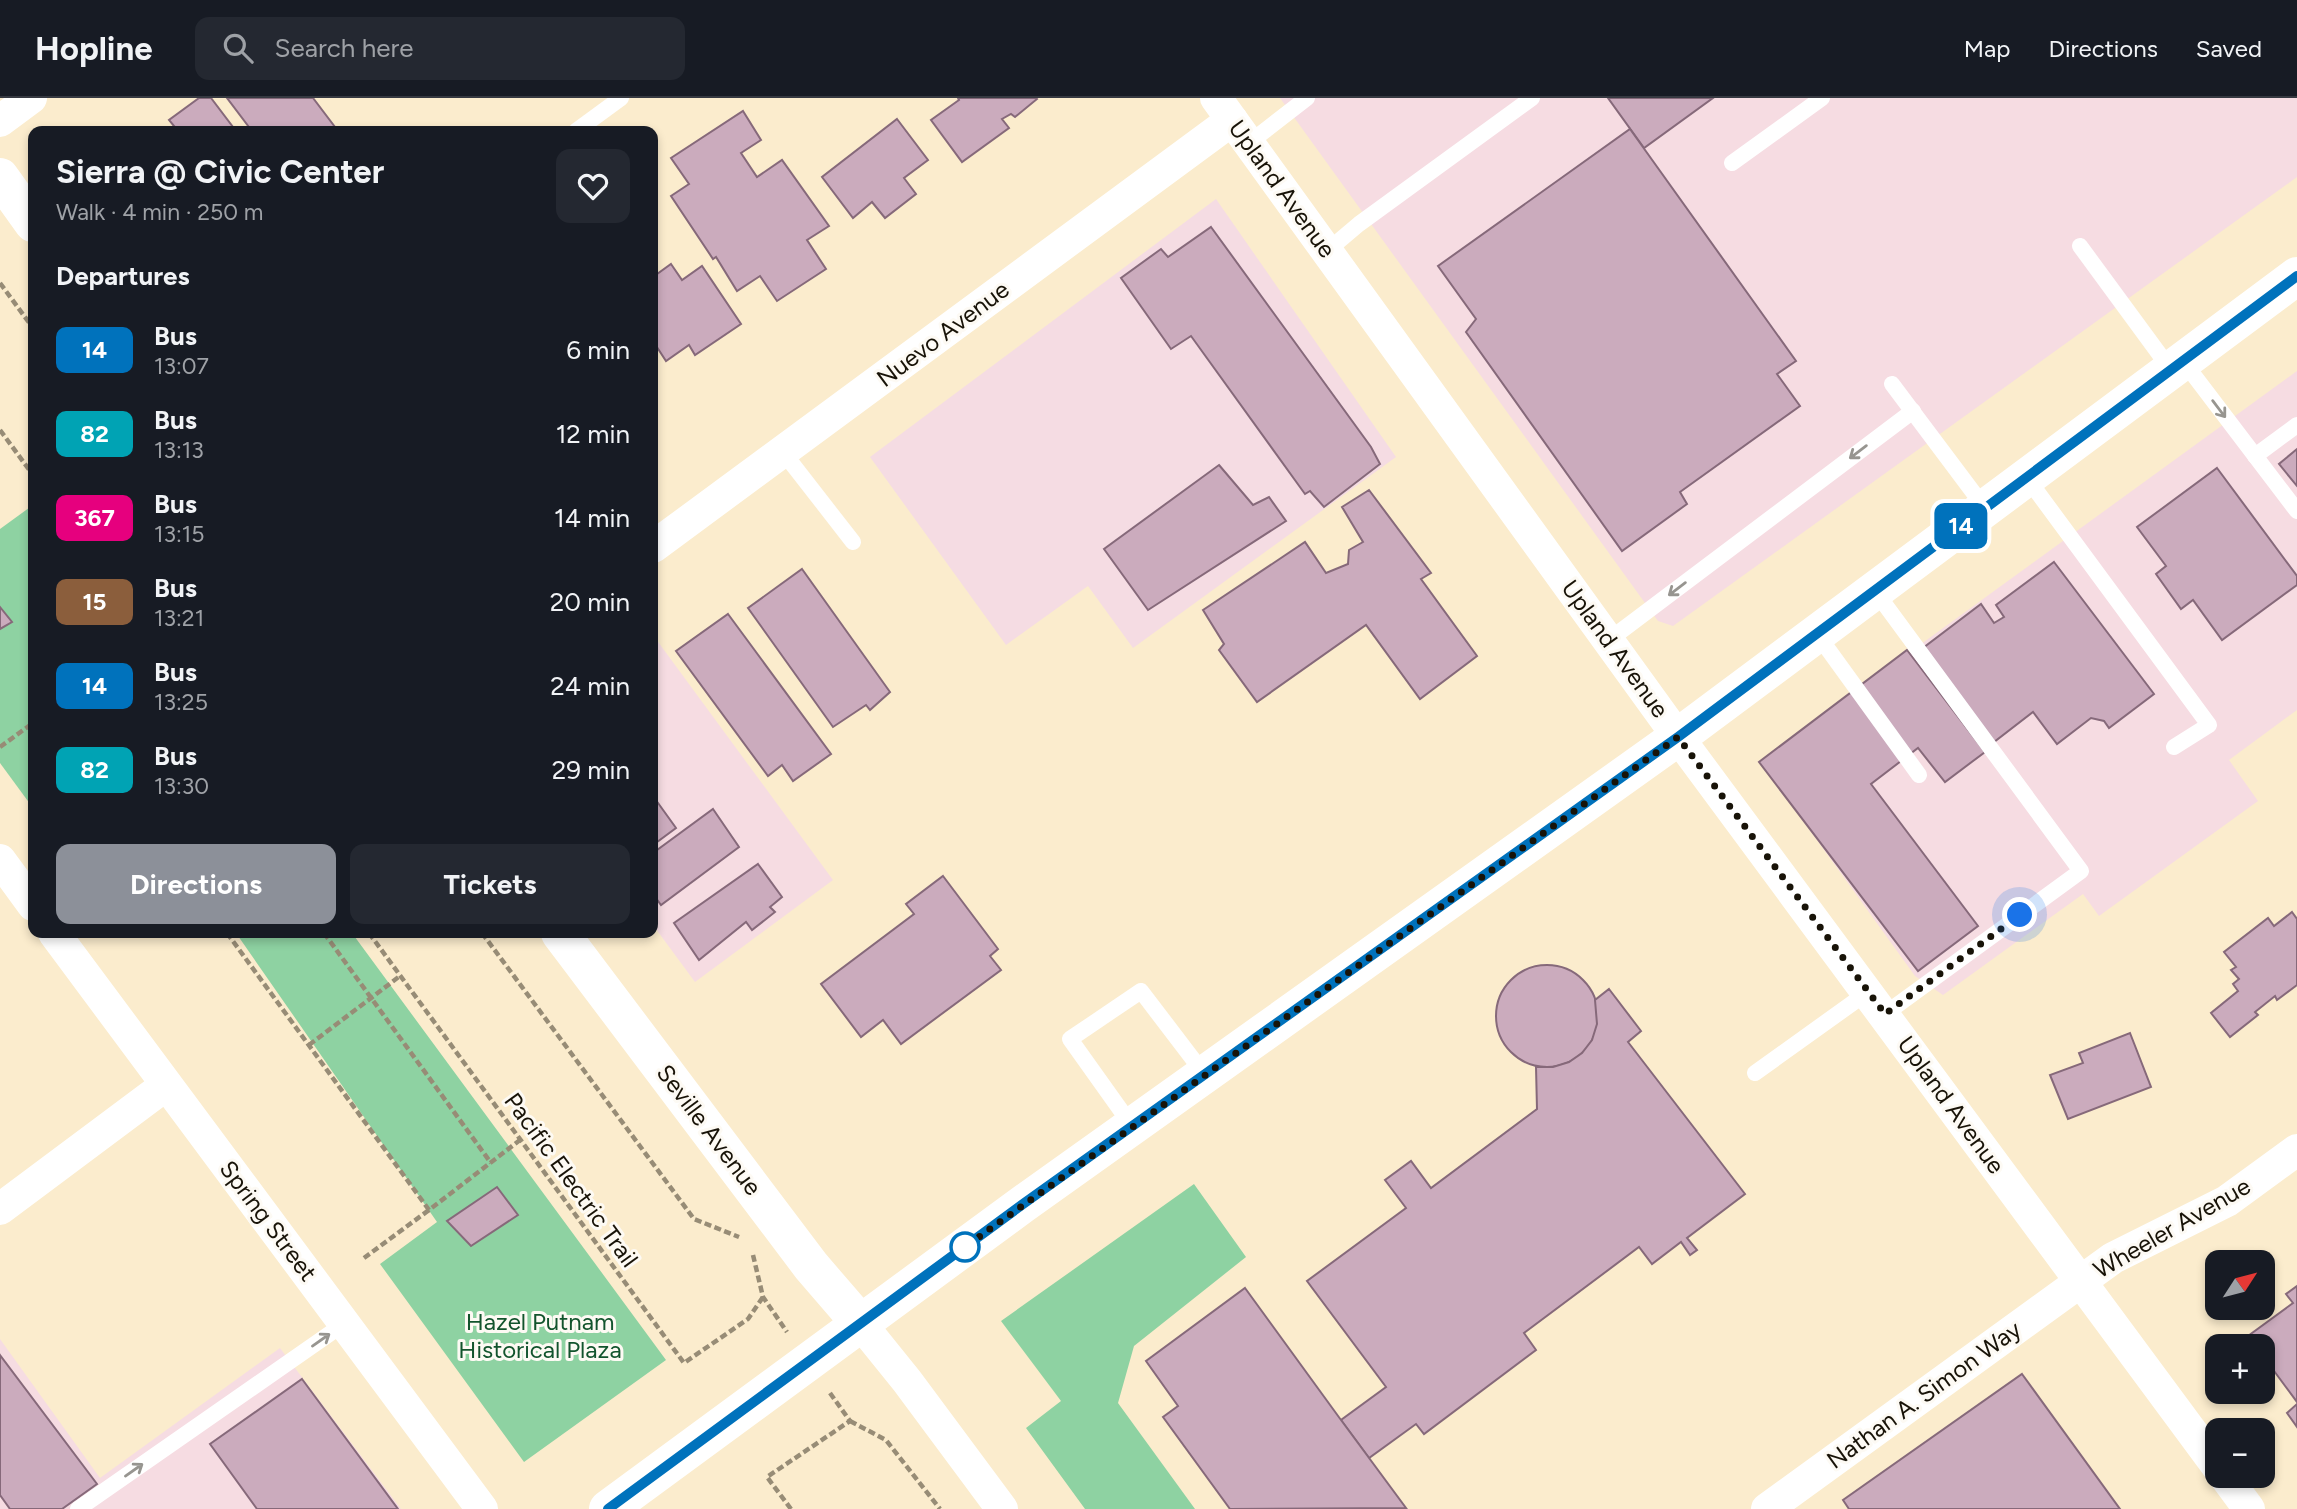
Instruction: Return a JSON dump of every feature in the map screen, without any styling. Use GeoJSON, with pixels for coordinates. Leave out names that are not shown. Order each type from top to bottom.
{"type":"FeatureCollection","features":[{"type":"Feature","properties":{"kind":"main road"},"geometry":{"type":"LineString","coordinates":[[0,177],[28,216]]}},
{"type":"Feature","properties":{"kind":"main road"},"geometry":{"type":"LineString","coordinates":[[608,1509],[1132,1126],[1678,737],[2177,365],[2295,283]]}},
{"type":"Feature","properties":{"kind":"main road","name":"Seville Avenue"},"geometry":{"type":"LineString","coordinates":[[564,938],[811,1266],[861,1324]]}},
{"type":"Feature","properties":{"kind":"street"},"geometry":{"type":"LineString","coordinates":[[0,121],[31,98]]}},
{"type":"Feature","properties":{"kind":"street","name":"Upland Avenue"},"geometry":{"type":"LineString","coordinates":[[1232,120],[1678,737],[2205,1450]]}},
{"type":"Feature","properties":{"kind":"street","name":"Nuevo Avenue"},"geometry":{"type":"LineString","coordinates":[[658,543],[1232,120]]}},
{"type":"Feature","properties":{"kind":"street"},"geometry":{"type":"LineString","coordinates":[[0,860],[28,898]]}},
{"type":"Feature","properties":{"kind":"street","name":"Spring Street"},"geometry":{"type":"LineString","coordinates":[[58,938],[482,1509]]}},
{"type":"Feature","properties":{"kind":"street"},"geometry":{"type":"LineString","coordinates":[[0,1209],[166,1085]]}},
{"type":"Feature","properties":{"kind":"street","name":"Wheeler Avenue"},"geometry":{"type":"LineString","coordinates":[[2081,1281],[2113,1258],[2227,1201],[2297,1150]]}},
{"type":"Feature","properties":{"kind":"street","name":"Nathan A. Simon Way"},"geometry":{"type":"LineString","coordinates":[[1767,1509],[2081,1281]]}},
{"type":"Feature","properties":{"kind":"street"},"geometry":{"type":"LineString","coordinates":[[861,1324],[1002,1509]]}},
{"type":"Feature","properties":{"kind":"street"},"geometry":{"type":"LineString","coordinates":[[2234,1488],[2249,1509]]}},
{"type":"Feature","properties":{"kind":"lane"},"geometry":{"type":"LineString","coordinates":[[583,126],[621,98]]}},
{"type":"Feature","properties":{"kind":"lane"},"geometry":{"type":"LineString","coordinates":[[1232,120],[1307,98]]}},
{"type":"Feature","properties":{"kind":"lane"},"geometry":{"type":"LineString","coordinates":[[1327,251],[1359,224],[1532,98]]}},
{"type":"Feature","properties":{"kind":"lane"},"geometry":{"type":"LineString","coordinates":[[1732,163],[1822,98]]}},
{"type":"Feature","properties":{"kind":"lane"},"geometry":{"type":"LineString","coordinates":[[2080,246],[2255,456],[2297,511]]}},
{"type":"Feature","properties":{"kind":"lane"},"geometry":{"type":"LineString","coordinates":[[1892,384],[1985,508]]}},
{"type":"Feature","properties":{"kind":"lane"},"geometry":{"type":"LineString","coordinates":[[1609,640],[1913,411]]}},
{"type":"Feature","properties":{"kind":"lane"},"geometry":{"type":"LineString","coordinates":[[2255,456],[2297,425]]}},
{"type":"Feature","properties":{"kind":"lane"},"geometry":{"type":"LineString","coordinates":[[783,452],[853,542]]}},
{"type":"Feature","properties":{"kind":"lane"},"geometry":{"type":"LineString","coordinates":[[2027,478],[2209,725],[2174,747]]}},
{"type":"Feature","properties":{"kind":"lane"},"geometry":{"type":"LineString","coordinates":[[1755,1073],[1876,1003],[2081,871],[1875,591]]}},
{"type":"Feature","properties":{"kind":"lane"},"geometry":{"type":"LineString","coordinates":[[1817,634],[1919,775]]}},
{"type":"Feature","properties":{"kind":"lane"},"geometry":{"type":"LineString","coordinates":[[1132,1126],[1070,1039],[1141,990],[1205,1075]]}},
{"type":"Feature","properties":{"kind":"lane"},"geometry":{"type":"LineString","coordinates":[[78,1509],[345,1323]]}},
{"type":"Feature","properties":{"kind":"path"},"geometry":{"type":"LineString","coordinates":[[0,283],[28,321]]}},
{"type":"Feature","properties":{"kind":"path"},"geometry":{"type":"LineString","coordinates":[[0,430],[28,468]]}},
{"type":"Feature","properties":{"kind":"path"},"geometry":{"type":"LineString","coordinates":[[0,747],[28,727]]}},
{"type":"Feature","properties":{"kind":"path"},"geometry":{"type":"LineString","coordinates":[[232,938],[429,1210]]}},
{"type":"Feature","properties":{"kind":"path"},"geometry":{"type":"LineString","coordinates":[[328,938],[491,1163]]}},
{"type":"Feature","properties":{"kind":"path","name":"Pacific Electric Trail"},"geometry":{"type":"LineString","coordinates":[[373,938],[684,1363],[748,1320],[763,1297],[754,1256],[738,1236],[694,1219],[486,938]]}},
{"type":"Feature","properties":{"kind":"path"},"geometry":{"type":"LineString","coordinates":[[309,1045],[400,976]]}},
{"type":"Feature","properties":{"kind":"path"},"geometry":{"type":"LineString","coordinates":[[364,1258],[520,1139]]}},
{"type":"Feature","properties":{"kind":"path"},"geometry":{"type":"LineString","coordinates":[[791,1509],[768,1477],[850,1421],[886,1440],[940,1509]]}},
{"type":"Feature","properties":{"kind":"shaded area"},"geometry":{"type":"Polygon","coordinates":[[[1280,98],[2297,98],[2297,177],[1673,626],[1658,621],[1280,98]]]}},
{"type":"Feature","properties":{"kind":"shaded area"},"geometry":{"type":"Polygon","coordinates":[[[1216,199],[1396,457],[1133,648],[1088,586],[1006,645],[870,457],[1216,199]]]}},
{"type":"Feature","properties":{"kind":"shaded area"},"geometry":{"type":"Polygon","coordinates":[[[2297,371],[2297,710],[2229,760],[2258,801],[2099,916],[2083,894],[1943,995],[1915,976],[1760,761],[2297,371]]]}},
{"type":"Feature","properties":{"kind":"shaded area"},"geometry":{"type":"Polygon","coordinates":[[[658,642],[833,880],[695,982],[658,932],[658,642]]]}},
{"type":"Feature","properties":{"kind":"shaded area"},"geometry":{"type":"Polygon","coordinates":[[[0,1339],[100,1478],[280,1348],[401,1509],[0,1509],[0,1339]]]}},
{"type":"Feature","properties":{"kind":"green space"},"geometry":{"type":"Polygon","coordinates":[[[28,509],[28,801],[0,763],[0,529],[28,509]]]}},
{"type":"Feature","properties":{"kind":"green space","name":"Hazel Putnam Historical Plaza"},"geometry":{"type":"Polygon","coordinates":[[[239,938],[356,938],[666,1360],[524,1462],[380,1264],[437,1222],[239,938]]]}},
{"type":"Feature","properties":{"kind":"green space"},"geometry":{"type":"Polygon","coordinates":[[[1194,1184],[1246,1257],[1134,1346],[1118,1403],[1195,1509],[1085,1509],[1026,1428],[1061,1401],[1001,1321],[1194,1184]]]}},
{"type":"Feature","properties":{"kind":"building"},"geometry":{"type":"Polygon","coordinates":[[[199,98],[211,98],[232,126],[174,126],[169,120],[199,98]]]}},
{"type":"Feature","properties":{"kind":"building"},"geometry":{"type":"Polygon","coordinates":[[[227,98],[313,98],[334,126],[248,126],[227,98]]]}},
{"type":"Feature","properties":{"kind":"building"},"geometry":{"type":"Polygon","coordinates":[[[958,98],[1037,99],[1015,117],[1011,114],[1002,119],[1009,128],[962,162],[931,120],[959,100],[958,98]]]}},
{"type":"Feature","properties":{"kind":"building"},"geometry":{"type":"Polygon","coordinates":[[[1608,98],[1713,98],[1644,148],[1608,98]]]}},
{"type":"Feature","properties":{"kind":"building"},"geometry":{"type":"Polygon","coordinates":[[[743,111],[761,140],[741,153],[757,177],[782,160],[829,226],[807,240],[826,269],[777,301],[760,276],[737,291],[716,257],[713,259],[671,196],[689,184],[671,158],[743,111]]]}},
{"type":"Feature","properties":{"kind":"building"},"geometry":{"type":"Polygon","coordinates":[[[897,119],[928,160],[904,178],[916,194],[885,218],[872,202],[853,218],[822,177],[897,119]]]}},
{"type":"Feature","properties":{"kind":"building"},"geometry":{"type":"Polygon","coordinates":[[[1630,129],[1796,361],[1777,374],[1800,406],[1680,492],[1687,504],[1622,551],[1466,332],[1476,319],[1438,266],[1630,129]]]}},
{"type":"Feature","properties":{"kind":"building"},"geometry":{"type":"Polygon","coordinates":[[[1211,227],[1371,447],[1380,464],[1324,507],[1310,491],[1305,494],[1191,336],[1171,349],[1121,278],[1161,249],[1168,257],[1211,227]]]}},
{"type":"Feature","properties":{"kind":"building"},"geometry":{"type":"Polygon","coordinates":[[[671,264],[682,280],[702,266],[741,324],[695,355],[689,345],[666,361],[658,349],[658,273],[671,264]]]}},
{"type":"Feature","properties":{"kind":"building"},"geometry":{"type":"Polygon","coordinates":[[[2297,449],[2297,486],[2279,464],[2297,449]]]}},
{"type":"Feature","properties":{"kind":"building"},"geometry":{"type":"Polygon","coordinates":[[[1219,465],[1253,505],[1269,497],[1286,521],[1148,610],[1104,549],[1219,465]]]}},
{"type":"Feature","properties":{"kind":"building"},"geometry":{"type":"Polygon","coordinates":[[[2217,468],[2297,576],[2297,585],[2222,640],[2193,600],[2181,609],[2156,574],[2166,566],[2137,527],[2217,468]]]}},
{"type":"Feature","properties":{"kind":"building"},"geometry":{"type":"Polygon","coordinates":[[[1369,490],[1431,573],[1421,579],[1477,656],[1420,699],[1366,625],[1257,702],[1219,650],[1224,644],[1203,610],[1305,542],[1326,573],[1348,564],[1349,550],[1363,542],[1342,507],[1369,490]]]}},
{"type":"Feature","properties":{"kind":"building"},"geometry":{"type":"Polygon","coordinates":[[[2054,562],[2154,694],[2109,728],[2104,721],[2091,718],[2057,744],[2033,712],[1994,742],[1923,648],[1981,604],[1994,623],[2004,617],[1996,605],[2054,562]]]}},
{"type":"Feature","properties":{"kind":"building"},"geometry":{"type":"Polygon","coordinates":[[[802,569],[890,692],[870,710],[866,705],[833,727],[748,608],[802,569]]]}},
{"type":"Feature","properties":{"kind":"building"},"geometry":{"type":"Polygon","coordinates":[[[0,607],[12,622],[0,629],[0,607]]]}},
{"type":"Feature","properties":{"kind":"building"},"geometry":{"type":"Polygon","coordinates":[[[728,614],[831,754],[793,781],[782,765],[768,776],[676,651],[728,614]]]}},
{"type":"Feature","properties":{"kind":"building"},"geometry":{"type":"Polygon","coordinates":[[[1907,650],[1985,752],[1945,782],[1918,748],[1871,784],[1978,926],[1918,971],[1759,762],[1907,650]]]}},
{"type":"Feature","properties":{"kind":"building"},"geometry":{"type":"Polygon","coordinates":[[[658,803],[676,828],[658,841],[658,803]]]}},
{"type":"Feature","properties":{"kind":"building"},"geometry":{"type":"Polygon","coordinates":[[[713,809],[739,847],[661,905],[658,901],[658,849],[713,809]]]}},
{"type":"Feature","properties":{"kind":"building"},"geometry":{"type":"Polygon","coordinates":[[[758,864],[782,897],[770,907],[775,912],[752,930],[746,922],[699,960],[674,923],[758,864]]]}},
{"type":"Feature","properties":{"kind":"building"},"geometry":{"type":"Polygon","coordinates":[[[943,876],[998,949],[990,956],[1001,970],[901,1044],[883,1020],[861,1037],[821,984],[914,914],[906,904],[943,876]]]}},
{"type":"Feature","properties":{"kind":"building"},"geometry":{"type":"Polygon","coordinates":[[[2292,912],[2297,919],[2297,985],[2277,1000],[2275,996],[2255,1012],[2258,1015],[2230,1037],[2211,1013],[2238,991],[2233,984],[2239,979],[2231,970],[2236,967],[2224,952],[2268,918],[2274,926],[2292,912]]]}},
{"type":"Feature","properties":{"kind":"building"},"geometry":{"type":"Polygon","coordinates":[[[1547,965],[1567,969],[1583,980],[1594,996],[1598,1016],[1594,1036],[1583,1052],[1567,1063],[1547,1067],[1527,1063],[1511,1052],[1500,1036],[1496,1016],[1500,996],[1511,980],[1527,969],[1547,965]]]}},
{"type":"Feature","properties":{"kind":"building"},"geometry":{"type":"Polygon","coordinates":[[[1609,989],[1641,1031],[1628,1042],[1745,1194],[1687,1238],[1697,1250],[1690,1255],[1681,1242],[1652,1264],[1639,1247],[1524,1333],[1536,1350],[1424,1434],[1416,1424],[1369,1458],[1341,1420],[1386,1387],[1307,1281],[1406,1208],[1385,1180],[1411,1161],[1431,1188],[1537,1109],[1536,1067],[1553,1067],[1569,1062],[1582,1053],[1592,1040],[1597,1024],[1595,1000],[1609,989]]]}},
{"type":"Feature","properties":{"kind":"building"},"geometry":{"type":"Polygon","coordinates":[[[2130,1033],[2151,1087],[2068,1119],[2050,1075],[2083,1063],[2079,1053],[2130,1033]]]}},
{"type":"Feature","properties":{"kind":"building"},"geometry":{"type":"Polygon","coordinates":[[[497,1187],[518,1215],[471,1246],[447,1221],[497,1187]]]}},
{"type":"Feature","properties":{"kind":"building"},"geometry":{"type":"Polygon","coordinates":[[[2297,1286],[2297,1402],[2275,1372],[2275,1334],[2251,1334],[2270,1320],[2275,1320],[2275,1316],[2293,1303],[2286,1294],[2297,1286]]]}},
{"type":"Feature","properties":{"kind":"building"},"geometry":{"type":"Polygon","coordinates":[[[1245,1288],[1406,1508],[1230,1509],[1163,1417],[1178,1406],[1146,1361],[1245,1288]]]}},
{"type":"Feature","properties":{"kind":"building"},"geometry":{"type":"Polygon","coordinates":[[[0,1355],[97,1484],[62,1509],[10,1509],[0,1495],[0,1355]]]}},
{"type":"Feature","properties":{"kind":"building"},"geometry":{"type":"Polygon","coordinates":[[[2022,1374],[2120,1509],[1849,1509],[1843,1500],[2022,1374]]]}},
{"type":"Feature","properties":{"kind":"building"},"geometry":{"type":"Polygon","coordinates":[[[302,1379],[398,1509],[257,1509],[210,1444],[302,1379]]]}},
{"type":"Feature","properties":{"kind":"building"},"geometry":{"type":"Polygon","coordinates":[[[2297,1404],[2297,1427],[2287,1413],[2297,1404]]]}},
{"type":"Feature","properties":{"kind":"bus line","name":"14"},"geometry":{"type":"LineString","coordinates":[[608,1509],[1023,1204],[1678,737],[2297,276]]}},
{"type":"Feature","properties":{"kind":"route"},"geometry":{"type":"LineString","coordinates":[[965,1247],[962,1249],[1678,737],[1885,1014],[2020,915]]}}]}
